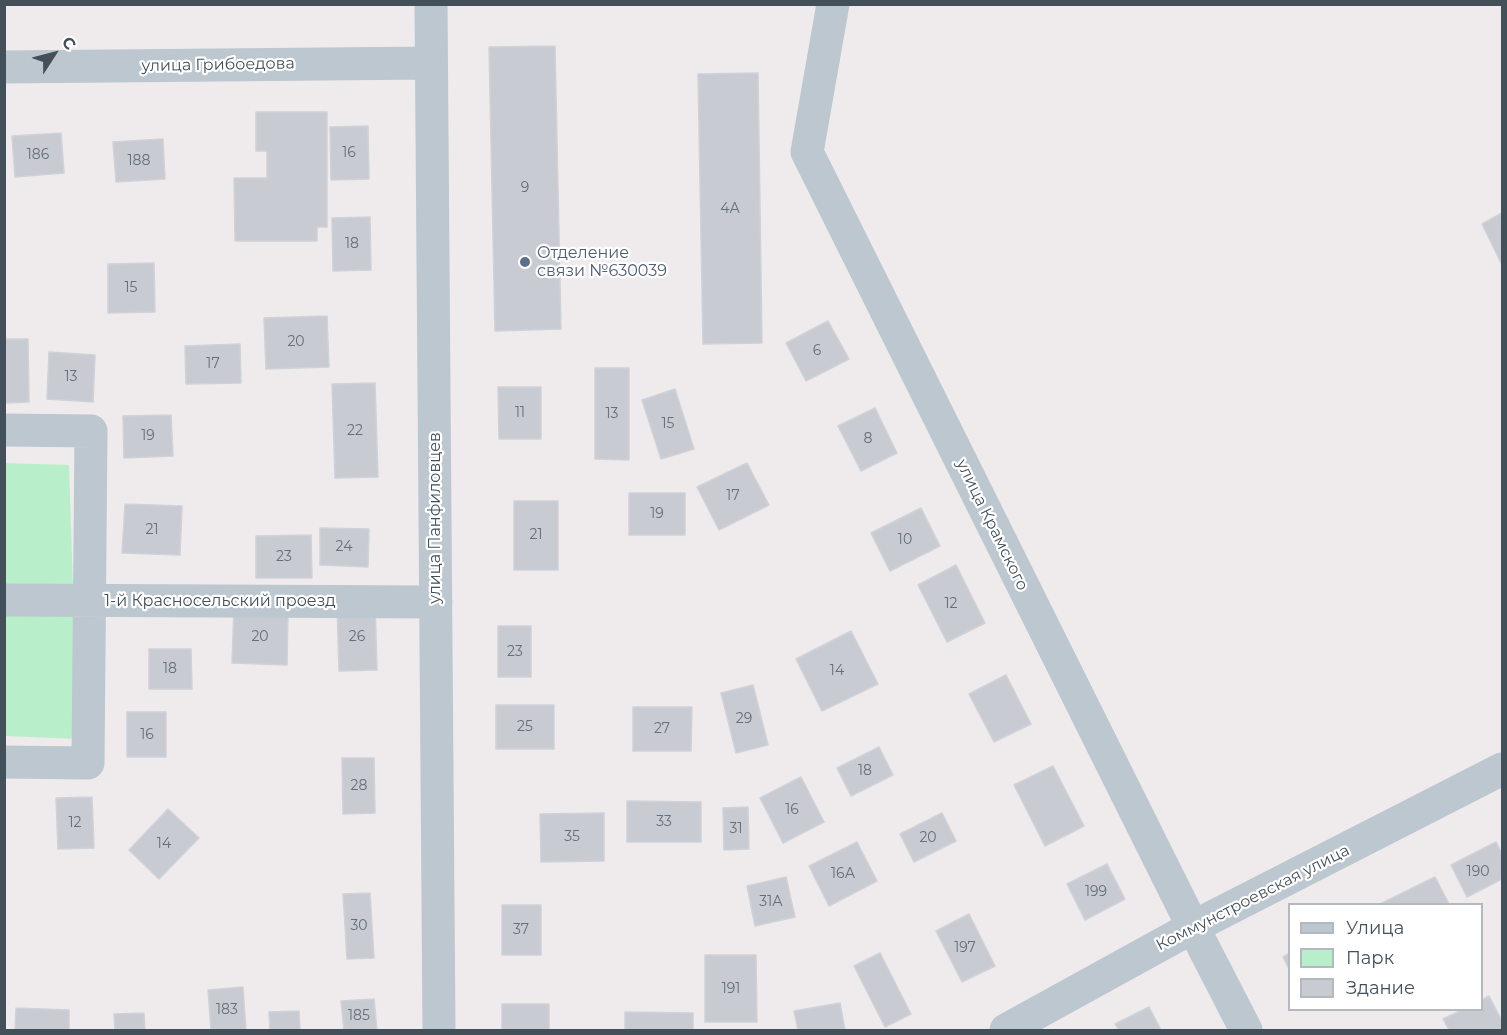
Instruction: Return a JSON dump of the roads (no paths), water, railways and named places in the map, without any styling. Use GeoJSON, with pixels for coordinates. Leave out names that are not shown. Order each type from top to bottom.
{"type":"FeatureCollection","features":[{"type":"Feature","properties":{"kind":"street","name":"улица Панфиловцев"},"geometry":{"type":"LineString","coordinates":[[431,4],[440,1030]]}},
{"type":"Feature","properties":{"kind":"street","name":"улица Крамского"},"geometry":{"type":"LineString","coordinates":[[833,4],[807,152],[1246,1030]]}},
{"type":"Feature","properties":{"kind":"street","name":"улица Грибоедова"},"geometry":{"type":"LineString","coordinates":[[4,67],[431,63]]}},
{"type":"Feature","properties":{"kind":"street"},"geometry":{"type":"LineString","coordinates":[[4,430],[91,431],[88,763],[4,762]]}},
{"type":"Feature","properties":{"kind":"street","name":"1-й Красносельский проезд"},"geometry":{"type":"LineString","coordinates":[[4,600],[436,602]]}},
{"type":"Feature","properties":{"kind":"street","name":"Коммунстроевская улица"},"geometry":{"type":"LineString","coordinates":[[1006,1030],[1193,927],[1503,769]]}},
{"type":"Feature","properties":{"kind":"place","name":"Отделение связи №630039"},"geometry":{"type":"Point","coordinates":[525,262]}}]}
